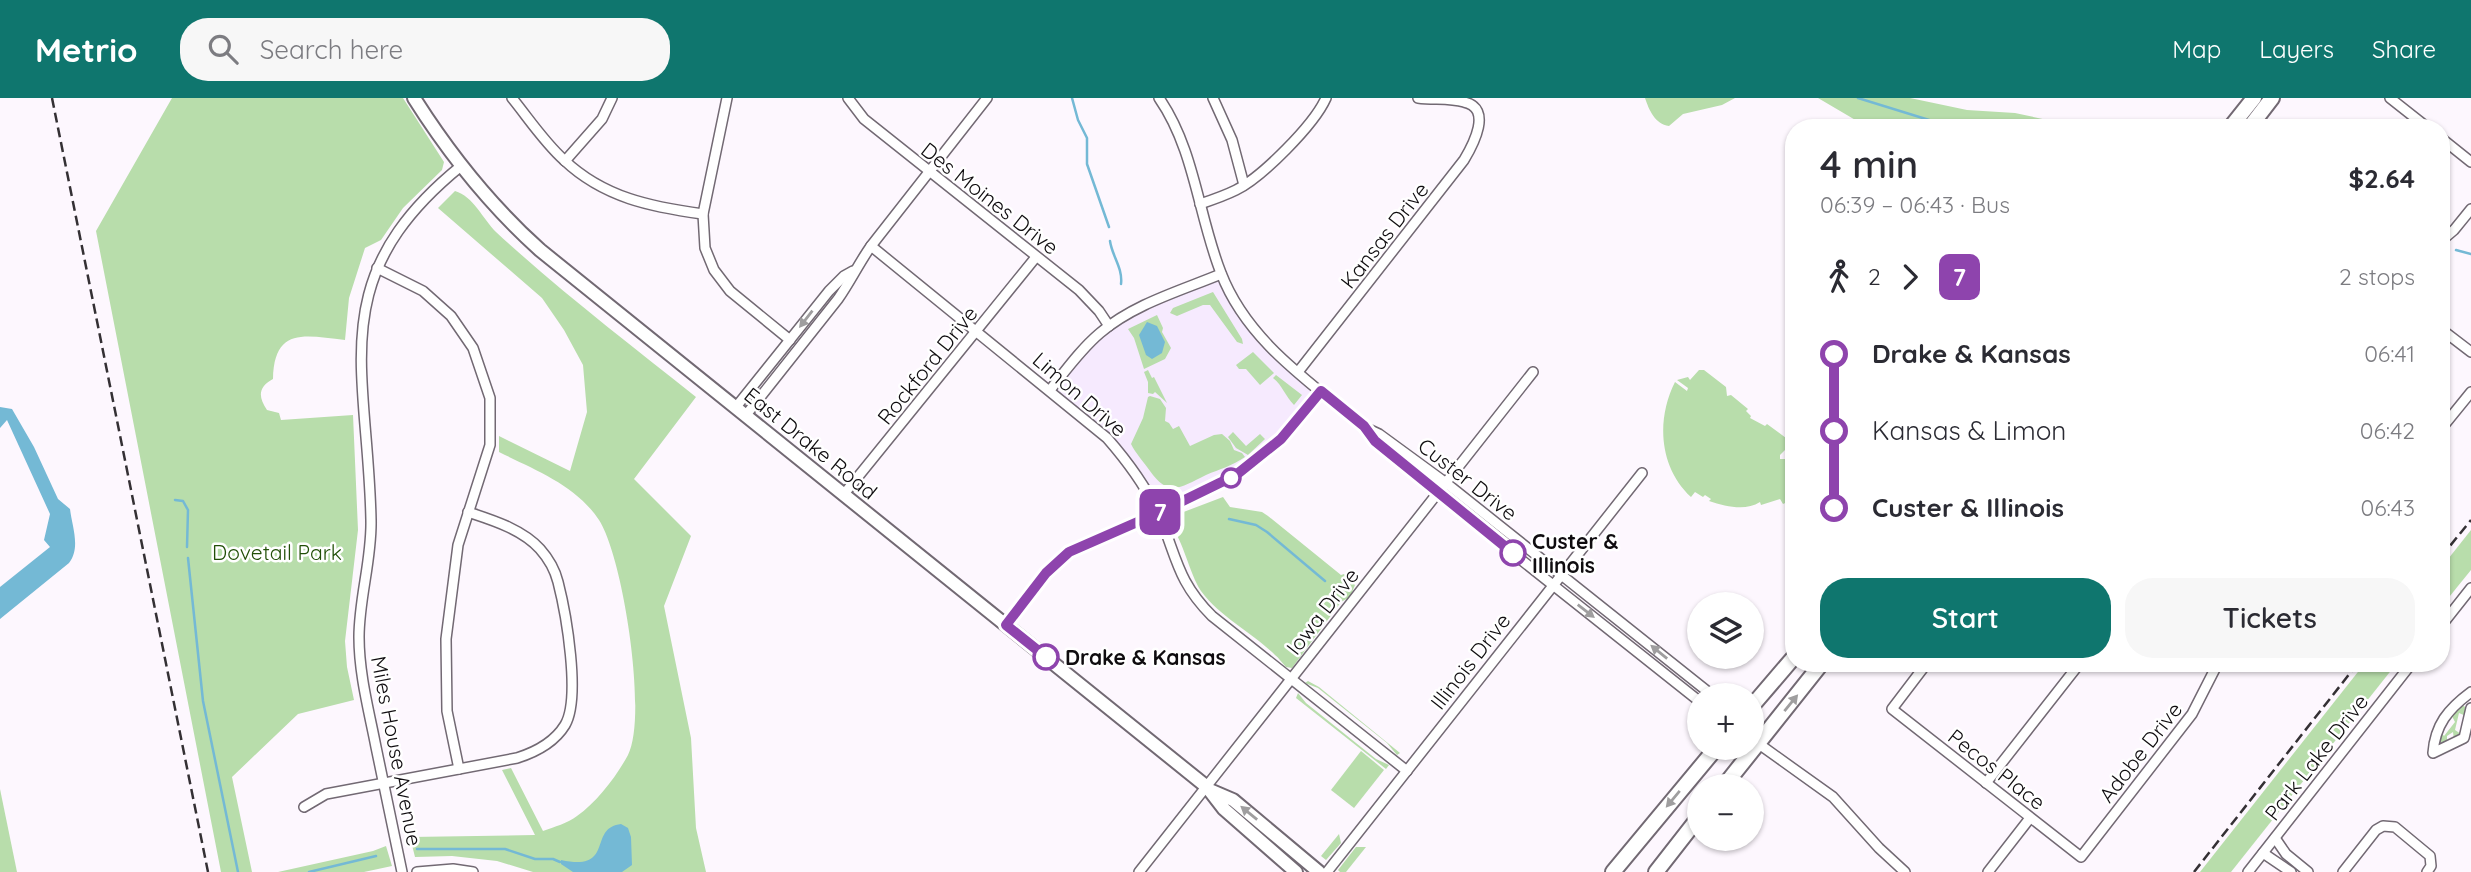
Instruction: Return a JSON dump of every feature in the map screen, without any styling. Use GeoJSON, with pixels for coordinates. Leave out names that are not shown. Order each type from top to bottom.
{"type":"FeatureCollection","features":[{"type":"Feature","properties":{"kind":"main road","name":"East Drake Road"},"geometry":{"type":"LineString","coordinates":[[414,98],[461,166],[503,215],[540,250],[1210,789],[1233,800],[1319,872]]}},
{"type":"Feature","properties":{"kind":"main road"},"geometry":{"type":"LineString","coordinates":[[2237,119],[2253,98]]}},
{"type":"Feature","properties":{"kind":"main road"},"geometry":{"type":"LineString","coordinates":[[2256,119],[2272,98]]}},
{"type":"Feature","properties":{"kind":"main road"},"geometry":{"type":"LineString","coordinates":[[1764,692],[1785,668]]}},
{"type":"Feature","properties":{"kind":"main road"},"geometry":{"type":"LineString","coordinates":[[1764,727],[1814,672]]}},
{"type":"Feature","properties":{"kind":"main road"},"geometry":{"type":"LineString","coordinates":[[1613,872],[1706,760]]}},
{"type":"Feature","properties":{"kind":"main road","name":"East Drake Road"},"geometry":{"type":"LineString","coordinates":[[1210,789],[1224,809],[1296,872]]}},
{"type":"Feature","properties":{"kind":"main road"},"geometry":{"type":"LineString","coordinates":[[1249,830],[1307,872]]}},
{"type":"Feature","properties":{"kind":"main road"},"geometry":{"type":"LineString","coordinates":[[1656,872],[1687,832]]}},
{"type":"Feature","properties":{"kind":"street"},"geometry":{"type":"LineString","coordinates":[[512,98],[565,161],[583,176],[617,195],[654,207],[704,214]]}},
{"type":"Feature","properties":{"kind":"street"},"geometry":{"type":"LineString","coordinates":[[565,161],[602,119],[612,98]]}},
{"type":"Feature","properties":{"kind":"street"},"geometry":{"type":"LineString","coordinates":[[727,98],[704,214],[705,248],[721,281],[730,291],[790,340]]}},
{"type":"Feature","properties":{"kind":"street","name":"Des Moines Drive"},"geometry":{"type":"LineString","coordinates":[[848,98],[864,119],[1087,298],[1110,326]]}},
{"type":"Feature","properties":{"kind":"street"},"geometry":{"type":"LineString","coordinates":[[741,411],[838,299],[871,246],[987,98]]}},
{"type":"Feature","properties":{"kind":"street","name":"Custer Drive"},"geometry":{"type":"LineString","coordinates":[[1158,98],[1181,139],[1221,274],[1235,303],[1269,347],[1364,426],[1446,483],[1697,683]]}},
{"type":"Feature","properties":{"kind":"street"},"geometry":{"type":"LineString","coordinates":[[1213,98],[1232,140],[1244,185]]}},
{"type":"Feature","properties":{"kind":"street"},"geometry":{"type":"LineString","coordinates":[[1200,204],[1244,185],[1309,126],[1326,98]]}},
{"type":"Feature","properties":{"kind":"street","name":"Kansas Drive"},"geometry":{"type":"LineString","coordinates":[[1298,372],[1464,160],[1479,123],[1477,111],[1464,102],[1418,98]]}},
{"type":"Feature","properties":{"kind":"street"},"geometry":{"type":"LineString","coordinates":[[2390,98],[2417,119]]}},
{"type":"Feature","properties":{"kind":"street"},"geometry":{"type":"LineString","coordinates":[[2450,145],[2471,162]]}},
{"type":"Feature","properties":{"kind":"street","name":"Miles House Avenue"},"geometry":{"type":"LineString","coordinates":[[402,872],[365,686],[359,635],[371,522],[361,335],[366,302],[377,268],[396,233],[424,198],[461,166]]}},
{"type":"Feature","properties":{"kind":"street"},"geometry":{"type":"LineString","coordinates":[[2450,233],[2471,209]]}},
{"type":"Feature","properties":{"kind":"street","name":"Limon Drive"},"geometry":{"type":"LineString","coordinates":[[871,246],[1091,423],[1122,455],[1147,492],[1158,513],[1181,576],[1200,604],[1407,771]]}},
{"type":"Feature","properties":{"kind":"street","name":"Rockford Drive"},"geometry":{"type":"LineString","coordinates":[[844,494],[1037,257]]}},
{"type":"Feature","properties":{"kind":"street"},"geometry":{"type":"LineString","coordinates":[[377,268],[423,291],[451,316],[473,348],[490,398],[490,445],[458,545],[446,639],[447,711],[459,769]]}},
{"type":"Feature","properties":{"kind":"street"},"geometry":{"type":"LineString","coordinates":[[741,411],[790,340],[829,291],[853,271]]}},
{"type":"Feature","properties":{"kind":"street"},"geometry":{"type":"LineString","coordinates":[[1050,390],[1079,354],[1110,326],[1138,308],[1221,274]]}},
{"type":"Feature","properties":{"kind":"street"},"geometry":{"type":"LineString","coordinates":[[2450,336],[2471,352]]}},
{"type":"Feature","properties":{"kind":"street","name":"Iowa Drive"},"geometry":{"type":"LineString","coordinates":[[1139,872],[1210,789],[1291,677],[1533,372]]}},
{"type":"Feature","properties":{"kind":"street"},"geometry":{"type":"LineString","coordinates":[[1006,625],[1046,573],[1069,552],[1219,485],[1249,467],[1281,439],[1321,391]]}},
{"type":"Feature","properties":{"kind":"street"},"geometry":{"type":"LineString","coordinates":[[2450,418],[2471,392]]}},
{"type":"Feature","properties":{"kind":"street","name":"Custer Drive"},"geometry":{"type":"LineString","coordinates":[[1364,426],[1375,441],[1437,493],[1687,691]]}},
{"type":"Feature","properties":{"kind":"street","name":"Illinois Drive"},"geometry":{"type":"LineString","coordinates":[[1327,872],[1642,473]]}},
{"type":"Feature","properties":{"kind":"street"},"geometry":{"type":"LineString","coordinates":[[304,807],[327,794],[517,758],[534,752],[557,735],[565,724],[573,696],[558,580],[538,547],[526,537],[468,512]]}},
{"type":"Feature","properties":{"kind":"street"},"geometry":{"type":"LineString","coordinates":[[2450,615],[2471,588]]}},
{"type":"Feature","properties":{"kind":"street"},"geometry":{"type":"LineString","coordinates":[[2462,600],[2471,607]]}},
{"type":"Feature","properties":{"kind":"street","name":"Pecos Place"},"geometry":{"type":"LineString","coordinates":[[1920,672],[1892,709],[2081,857]]}},
{"type":"Feature","properties":{"kind":"street"},"geometry":{"type":"LineString","coordinates":[[1986,783],[2073,672]]}},
{"type":"Feature","properties":{"kind":"street","name":"Adobe Drive"},"geometry":{"type":"LineString","coordinates":[[2081,857],[2192,714],[2213,672]]}},
{"type":"Feature","properties":{"kind":"street","name":"Park Lake Drive"},"geometry":{"type":"LineString","coordinates":[[2248,872],[2405,672]]}},
{"type":"Feature","properties":{"kind":"street"},"geometry":{"type":"LineString","coordinates":[[2471,692],[2459,701],[2436,730],[2433,753],[2464,737],[2471,708]]}},
{"type":"Feature","properties":{"kind":"street"},"geometry":{"type":"LineString","coordinates":[[1764,745],[1833,797],[1879,848],[1905,872]]}},
{"type":"Feature","properties":{"kind":"street"},"geometry":{"type":"LineString","coordinates":[[1987,872],[2030,818]]}},
{"type":"Feature","properties":{"kind":"street"},"geometry":{"type":"LineString","coordinates":[[2343,872],[2376,830],[2389,825],[2430,856],[2431,866],[2427,872]]}},
{"type":"Feature","properties":{"kind":"street"},"geometry":{"type":"LineString","coordinates":[[2275,838],[2287,854],[2308,872]]}},
{"type":"Feature","properties":{"kind":"street"},"geometry":{"type":"LineString","coordinates":[[2263,853],[2291,872]]}},
{"type":"Feature","properties":{"kind":"street"},"geometry":{"type":"LineString","coordinates":[[416,872],[453,869],[473,872]]}},
{"type":"Feature","properties":{"kind":"shaded area"},"geometry":{"type":"Polygon","coordinates":[[[1221,274],[1244,316],[1321,391],[1249,467],[1158,513],[1122,455],[1050,390],[1109,326],[1221,274]]]}},
{"type":"Feature","properties":{"kind":"green space","name":"Dovetail Park"},"geometry":{"type":"Polygon","coordinates":[[[172,98],[403,98],[444,162],[442,170],[403,208],[381,240],[365,248],[349,298],[345,340],[305,337],[286,342],[279,350],[273,379],[262,389],[262,401],[267,410],[279,413],[281,420],[353,415],[358,530],[345,641],[354,700],[298,714],[232,777],[252,872],[221,872],[96,231],[172,98]]]}},
{"type":"Feature","properties":{"kind":"green space"},"geometry":{"type":"Polygon","coordinates":[[[1645,98],[1735,98],[1722,105],[1683,114],[1669,126],[1656,119],[1645,98]]]}},
{"type":"Feature","properties":{"kind":"green space"},"geometry":{"type":"Polygon","coordinates":[[[1818,98],[1910,98],[1967,110],[2015,113],[2043,119],[1854,119],[1818,98]]]}},
{"type":"Feature","properties":{"kind":"green space"},"geometry":{"type":"Polygon","coordinates":[[[455,191],[467,198],[496,232],[544,275],[696,397],[634,479],[691,536],[664,606],[691,738],[696,828],[706,872],[533,872],[497,861],[452,856],[415,857],[410,837],[535,835],[502,770],[511,768],[543,831],[573,818],[599,796],[628,755],[635,707],[634,673],[624,600],[608,539],[599,520],[579,497],[567,488],[499,452],[499,436],[570,471],[587,412],[583,365],[542,298],[438,208],[455,191]]]}},
{"type":"Feature","properties":{"kind":"green space"},"geometry":{"type":"Polygon","coordinates":[[[1213,292],[1243,344],[1237,342],[1210,305],[1203,305],[1177,316],[1170,313],[1173,308],[1213,292]]]}},
{"type":"Feature","properties":{"kind":"green space"},"geometry":{"type":"Polygon","coordinates":[[[1157,315],[1171,348],[1165,359],[1144,369],[1134,338],[1128,329],[1157,315]]]}},
{"type":"Feature","properties":{"kind":"green space"},"geometry":{"type":"Polygon","coordinates":[[[1253,352],[1274,373],[1260,385],[1246,369],[1239,369],[1236,365],[1253,352]]]}},
{"type":"Feature","properties":{"kind":"green space"},"geometry":{"type":"Polygon","coordinates":[[[1148,370],[1167,403],[1155,392],[1148,393],[1144,372],[1148,370]]]}},
{"type":"Feature","properties":{"kind":"green space"},"geometry":{"type":"Polygon","coordinates":[[[1699,370],[1704,370],[1726,387],[1727,396],[1731,395],[1748,409],[1746,411],[1750,418],[1765,426],[1767,424],[1785,437],[1785,450],[1780,459],[1785,459],[1785,503],[1780,499],[1761,505],[1760,502],[1742,507],[1729,506],[1709,501],[1711,499],[1705,495],[1703,497],[1695,492],[1691,497],[1680,485],[1667,457],[1663,427],[1675,382],[1687,391],[1688,388],[1677,380],[1688,377],[1690,380],[1699,370]]]}},
{"type":"Feature","properties":{"kind":"green space"},"geometry":{"type":"Polygon","coordinates":[[[1276,375],[1302,395],[1294,405],[1273,378],[1276,375]]]}},
{"type":"Feature","properties":{"kind":"green space"},"geometry":{"type":"Polygon","coordinates":[[[1150,396],[1160,399],[1166,408],[1165,421],[1173,429],[1179,426],[1190,446],[1222,434],[1230,441],[1234,450],[1245,457],[1182,486],[1176,488],[1163,485],[1131,444],[1150,396]]]}},
{"type":"Feature","properties":{"kind":"green space"},"geometry":{"type":"Polygon","coordinates":[[[1233,432],[1246,446],[1260,434],[1265,439],[1248,455],[1236,448],[1228,437],[1233,432]]]}},
{"type":"Feature","properties":{"kind":"green space"},"geometry":{"type":"Polygon","coordinates":[[[1223,497],[1230,507],[1262,512],[1268,516],[1355,585],[1350,597],[1341,602],[1292,668],[1286,667],[1266,647],[1209,601],[1197,584],[1171,527],[1173,516],[1223,497]]]}},
{"type":"Feature","properties":{"kind":"green space"},"geometry":{"type":"Polygon","coordinates":[[[2471,530],[2471,570],[2450,596],[2450,557],[2471,530]]]}},
{"type":"Feature","properties":{"kind":"green space"},"geometry":{"type":"Polygon","coordinates":[[[2358,672],[2390,672],[2231,872],[2200,872],[2358,672]]]}},
{"type":"Feature","properties":{"kind":"green space"},"geometry":{"type":"Polygon","coordinates":[[[1308,681],[1319,687],[1400,753],[1397,755],[1387,743],[1318,688],[1305,683],[1308,681]]]}},
{"type":"Feature","properties":{"kind":"green space"},"geometry":{"type":"Polygon","coordinates":[[[1298,693],[1306,703],[1376,759],[1389,765],[1386,769],[1296,698],[1298,693]]]}},
{"type":"Feature","properties":{"kind":"green space"},"geometry":{"type":"Polygon","coordinates":[[[2462,705],[2467,708],[2466,716],[2459,713],[2455,730],[2461,734],[2454,740],[2453,732],[2447,736],[2447,743],[2442,743],[2439,740],[2440,731],[2444,736],[2455,722],[2452,716],[2462,705]]]}},
{"type":"Feature","properties":{"kind":"green space"},"geometry":{"type":"Polygon","coordinates":[[[1361,751],[1384,770],[1354,808],[1331,790],[1361,751]]]}},
{"type":"Feature","properties":{"kind":"green space"},"geometry":{"type":"Polygon","coordinates":[[[0,789],[17,872],[0,872],[0,789]]]}},
{"type":"Feature","properties":{"kind":"green space"},"geometry":{"type":"Polygon","coordinates":[[[1339,834],[1341,843],[1326,860],[1321,856],[1339,834]]]}},
{"type":"Feature","properties":{"kind":"green space"},"geometry":{"type":"Polygon","coordinates":[[[386,846],[392,866],[364,872],[278,872],[373,851],[386,846]]]}},
{"type":"Feature","properties":{"kind":"green space"},"geometry":{"type":"Polygon","coordinates":[[[1356,847],[1366,847],[1346,872],[1340,872],[1338,870],[1356,847]]]}},
{"type":"Feature","properties":{"kind":"water"},"geometry":{"type":"Polygon","coordinates":[[[1147,322],[1157,326],[1165,342],[1162,353],[1152,359],[1146,355],[1139,335],[1147,322]]]}},
{"type":"Feature","properties":{"kind":"water"},"geometry":{"type":"Polygon","coordinates":[[[0,407],[12,409],[34,447],[58,499],[70,509],[75,544],[69,563],[0,619],[0,587],[50,547],[44,540],[50,514],[7,420],[0,428],[0,407]]]}},
{"type":"Feature","properties":{"kind":"water"},"geometry":{"type":"Polygon","coordinates":[[[621,824],[628,828],[631,837],[632,865],[622,872],[573,872],[561,864],[561,860],[589,860],[595,855],[605,833],[611,827],[621,824]]]}},
{"type":"Feature","properties":{"kind":"waterway"},"geometry":{"type":"LineString","coordinates":[[1072,98],[1078,120],[1087,138],[1087,164],[1109,227]]}},
{"type":"Feature","properties":{"kind":"waterway"},"geometry":{"type":"LineString","coordinates":[[1858,98],[1926,119]]}},
{"type":"Feature","properties":{"kind":"waterway"},"geometry":{"type":"LineString","coordinates":[[1110,241],[1121,284]]}},
{"type":"Feature","properties":{"kind":"waterway"},"geometry":{"type":"LineString","coordinates":[[2456,250],[2471,254]]}},
{"type":"Feature","properties":{"kind":"waterway"},"geometry":{"type":"LineString","coordinates":[[175,500],[183,501],[188,510],[187,547]]}},
{"type":"Feature","properties":{"kind":"waterway"},"geometry":{"type":"LineString","coordinates":[[1229,519],[1256,525],[1267,532],[1325,581]]}},
{"type":"Feature","properties":{"kind":"waterway"},"geometry":{"type":"LineString","coordinates":[[188,558],[203,701],[238,872]]}},
{"type":"Feature","properties":{"kind":"waterway"},"geometry":{"type":"LineString","coordinates":[[417,849],[505,849],[535,859],[553,859],[560,862]]}},
{"type":"Feature","properties":{"kind":"waterway"},"geometry":{"type":"LineString","coordinates":[[309,872],[376,856]]}},
{"type":"Feature","properties":{"kind":"railway"},"geometry":{"type":"LineString","coordinates":[[52,98],[208,872]]}},
{"type":"Feature","properties":{"kind":"railway"},"geometry":{"type":"LineString","coordinates":[[2450,546],[2471,520]]}},
{"type":"Feature","properties":{"kind":"railway"},"geometry":{"type":"LineString","coordinates":[[2194,872],[2351,672]]}},
{"type":"Feature","properties":{"kind":"bus line","name":"7"},"geometry":{"type":"LineString","coordinates":[[1046,657],[1006,625],[1057,562],[1084,543],[1219,485],[1249,467],[1281,439],[1321,391],[1364,426],[1375,441],[1513,553]]}},
{"type":"Feature","properties":{"kind":"place","name":"Custer & Illinois"},"geometry":{"type":"Point","coordinates":[1513,553]}},
{"type":"Feature","properties":{"kind":"place","name":"Drake & Kansas"},"geometry":{"type":"Point","coordinates":[1046,657]}}]}
